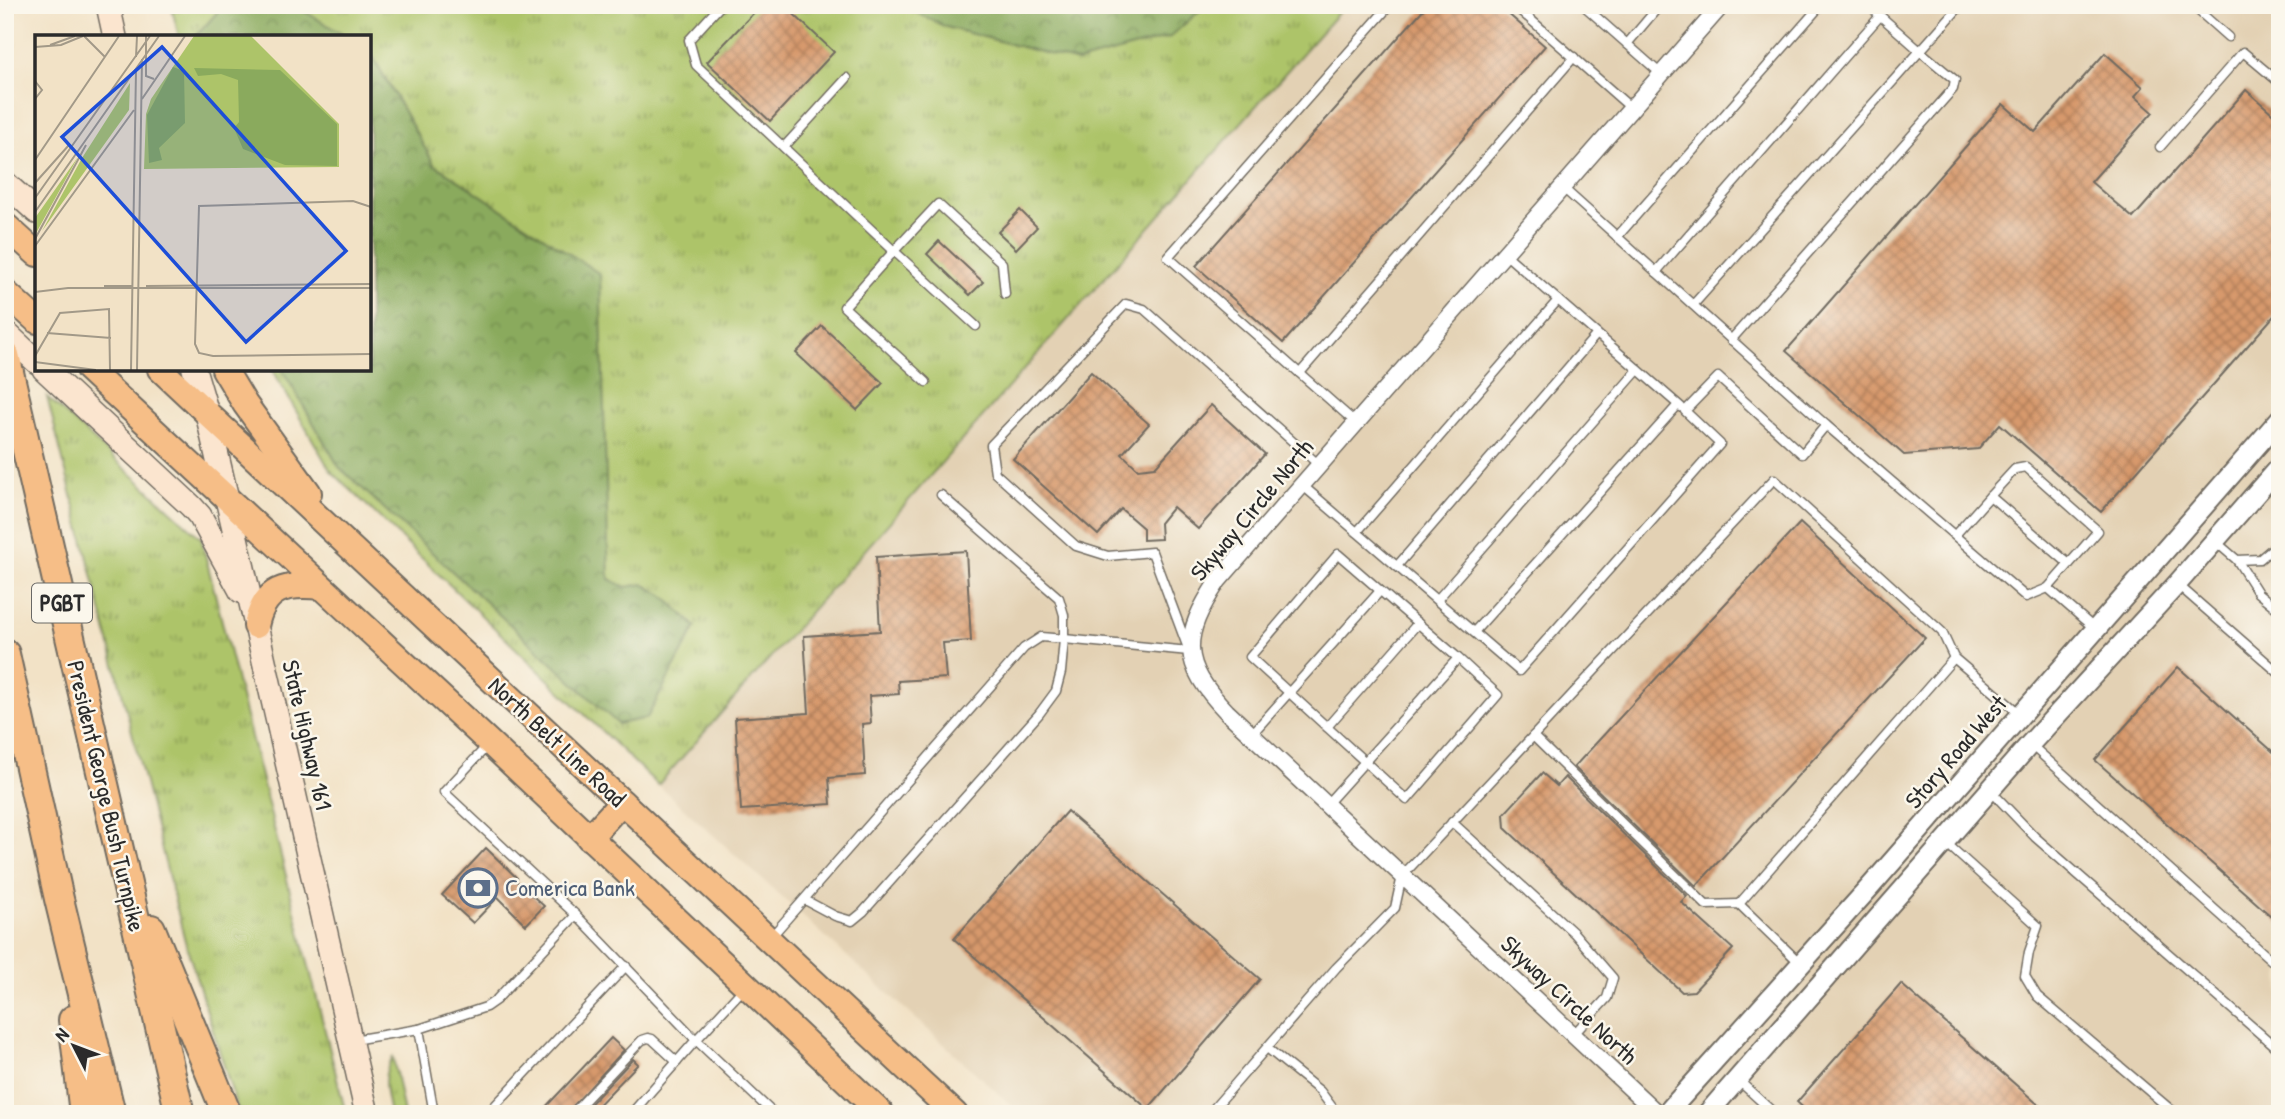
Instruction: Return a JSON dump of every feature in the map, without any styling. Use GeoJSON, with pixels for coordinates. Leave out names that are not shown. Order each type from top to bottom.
{"type":"FeatureCollection","features":[{"type":"Feature","properties":{"kind":"highway","name":"President George Bush Turnpike"},"geometry":{"type":"LineString","coordinates":[[5,355],[180,1114]]}},
{"type":"Feature","properties":{"kind":"highway"},"geometry":{"type":"LineString","coordinates":[[5,654],[59,899],[111,1114]]}},
{"type":"Feature","properties":{"kind":"highway"},"geometry":{"type":"LineString","coordinates":[[119,851],[227,1114]]}},
{"type":"Feature","properties":{"kind":"highway"},"geometry":{"type":"LineString","coordinates":[[59,899],[84,1114]]}},
{"type":"Feature","properties":{"kind":"main road"},"geometry":{"type":"LineString","coordinates":[[108,5],[115,35]]}},
{"type":"Feature","properties":{"kind":"main road"},"geometry":{"type":"LineString","coordinates":[[5,183],[35,210]]}},
{"type":"Feature","properties":{"kind":"main road"},"geometry":{"type":"LineString","coordinates":[[5,225],[35,252]]}},
{"type":"Feature","properties":{"kind":"main road"},"geometry":{"type":"LineString","coordinates":[[5,292],[35,319]]}},
{"type":"Feature","properties":{"kind":"main road"},"geometry":{"type":"LineString","coordinates":[[5,332],[35,360]]}},
{"type":"Feature","properties":{"kind":"main road"},"geometry":{"type":"LineString","coordinates":[[46,371],[200,516],[253,618],[263,603],[279,590],[299,584],[321,587]]}},
{"type":"Feature","properties":{"kind":"main road","name":"North Belt Line Road"},"geometry":{"type":"LineString","coordinates":[[90,371],[490,743],[882,1114]]}},
{"type":"Feature","properties":{"kind":"main road","name":"North Belt Line Road"},"geometry":{"type":"LineString","coordinates":[[162,371],[955,1114]]}},
{"type":"Feature","properties":{"kind":"main road","name":"State Highway 161"},"geometry":{"type":"LineString","coordinates":[[195,371],[228,499],[367,1114]]}},
{"type":"Feature","properties":{"kind":"main road"},"geometry":{"type":"LineString","coordinates":[[225,371],[260,426],[344,541]]}},
{"type":"Feature","properties":{"kind":"main road"},"geometry":{"type":"LineString","coordinates":[[589,838],[622,802]]}},
{"type":"Feature","properties":{"kind":"street","name":"Skyway Circle North"},"geometry":{"type":"LineString","coordinates":[[1658,1114],[1251,735],[1208,692],[1195,672],[1189,651],[1193,629],[1203,603],[1218,581],[1722,5]]}},
{"type":"Feature","properties":{"kind":"street","name":"Story Road West"},"geometry":{"type":"LineString","coordinates":[[1666,1114],[2280,419]]}},
{"type":"Feature","properties":{"kind":"street","name":"Story Road West"},"geometry":{"type":"LineString","coordinates":[[1707,1114],[1990,790],[2280,466]]}},
{"type":"Feature","properties":{"kind":"lane"},"geometry":{"type":"LineString","coordinates":[[721,5],[689,40],[696,65],[976,326]]}},
{"type":"Feature","properties":{"kind":"lane"},"geometry":{"type":"LineString","coordinates":[[1356,423],[1168,257],[1390,5]]}},
{"type":"Feature","properties":{"kind":"lane"},"geometry":{"type":"LineString","coordinates":[[1514,5],[1631,108]]}},
{"type":"Feature","properties":{"kind":"lane"},"geometry":{"type":"LineString","coordinates":[[1583,5],[1661,74]]}},
{"type":"Feature","properties":{"kind":"lane"},"geometry":{"type":"LineString","coordinates":[[1627,44],[1660,5]]}},
{"type":"Feature","properties":{"kind":"lane"},"geometry":{"type":"LineString","coordinates":[[1617,237],[1821,5]]}},
{"type":"Feature","properties":{"kind":"lane"},"geometry":{"type":"LineString","coordinates":[[1731,340],[1953,89],[1955,80],[1868,5]]}},
{"type":"Feature","properties":{"kind":"lane"},"geometry":{"type":"LineString","coordinates":[[1693,305],[1961,5]]}},
{"type":"Feature","properties":{"kind":"lane"},"geometry":{"type":"LineString","coordinates":[[2192,5],[2228,37]]}},
{"type":"Feature","properties":{"kind":"lane"},"geometry":{"type":"LineString","coordinates":[[1656,272],[1880,16]]}},
{"type":"Feature","properties":{"kind":"lane"},"geometry":{"type":"LineString","coordinates":[[2160,147],[2243,52],[2280,83]]}},
{"type":"Feature","properties":{"kind":"lane"},"geometry":{"type":"LineString","coordinates":[[1300,373],[1574,57]]}},
{"type":"Feature","properties":{"kind":"lane"},"geometry":{"type":"LineString","coordinates":[[784,147],[847,78]]}},
{"type":"Feature","properties":{"kind":"lane"},"geometry":{"type":"LineString","coordinates":[[1562,187],[1826,425],[2026,597],[2048,588],[2098,531],[2026,467],[2015,468],[1955,535]]}},
{"type":"Feature","properties":{"kind":"lane"},"geometry":{"type":"LineString","coordinates":[[926,382],[844,307],[937,204],[1002,263],[1005,294]]}},
{"type":"Feature","properties":{"kind":"lane"},"geometry":{"type":"LineString","coordinates":[[1302,485],[1519,671],[1720,444],[1504,253]]}},
{"type":"Feature","properties":{"kind":"lane"},"geometry":{"type":"LineString","coordinates":[[1357,532],[1558,300]]}},
{"type":"Feature","properties":{"kind":"lane"},"geometry":{"type":"LineString","coordinates":[[769,939],[1024,648],[1041,637],[1189,651],[1153,552],[1108,556],[1076,547],[995,472],[991,445],[1126,304],[1144,309],[1319,465]]}},
{"type":"Feature","properties":{"kind":"lane"},"geometry":{"type":"LineString","coordinates":[[1397,566],[1597,334]]}},
{"type":"Feature","properties":{"kind":"lane"},"geometry":{"type":"LineString","coordinates":[[1437,600],[1639,370]]}},
{"type":"Feature","properties":{"kind":"lane"},"geometry":{"type":"LineString","coordinates":[[1474,632],[1681,408],[1718,377],[1802,454],[1826,425]]}},
{"type":"Feature","properties":{"kind":"lane"},"geometry":{"type":"LineString","coordinates":[[1209,1114],[1336,968],[1395,908],[1402,876],[1774,479],[1942,632],[1954,658],[2021,715]]}},
{"type":"Feature","properties":{"kind":"lane"},"geometry":{"type":"LineString","coordinates":[[805,900],[835,916],[852,921],[863,912],[1056,691],[1064,639],[1064,615],[1059,598],[941,495]]}},
{"type":"Feature","properties":{"kind":"lane"},"geometry":{"type":"LineString","coordinates":[[1990,496],[2068,564]]}},
{"type":"Feature","properties":{"kind":"lane"},"geometry":{"type":"LineString","coordinates":[[2214,541],[2237,560],[2258,593],[2280,611]]}},
{"type":"Feature","properties":{"kind":"lane"},"geometry":{"type":"LineString","coordinates":[[2237,560],[2260,559],[2280,542]]}},
{"type":"Feature","properties":{"kind":"lane"},"geometry":{"type":"LineString","coordinates":[[1338,554],[1380,591],[1498,695],[1407,800],[1250,657],[1338,554]]}},
{"type":"Feature","properties":{"kind":"lane"},"geometry":{"type":"LineString","coordinates":[[2176,584],[2280,674]]}},
{"type":"Feature","properties":{"kind":"lane"},"geometry":{"type":"LineString","coordinates":[[2048,588],[2095,629]]}},
{"type":"Feature","properties":{"kind":"lane"},"geometry":{"type":"LineString","coordinates":[[1251,735],[1380,591]]}},
{"type":"Feature","properties":{"kind":"lane"},"geometry":{"type":"LineString","coordinates":[[1326,727],[1418,623]]}},
{"type":"Feature","properties":{"kind":"lane"},"geometry":{"type":"LineString","coordinates":[[1326,805],[1458,658]]}},
{"type":"Feature","properties":{"kind":"lane"},"geometry":{"type":"LineString","coordinates":[[1739,904],[1954,658]]}},
{"type":"Feature","properties":{"kind":"lane"},"geometry":{"type":"LineString","coordinates":[[1533,736],[1706,905],[1739,904],[1801,964]]}},
{"type":"Feature","properties":{"kind":"lane"},"geometry":{"type":"LineString","coordinates":[[490,743],[444,792],[576,915],[696,1040],[774,1114]]}},
{"type":"Feature","properties":{"kind":"lane"},"geometry":{"type":"LineString","coordinates":[[2031,744],[2280,968]]}},
{"type":"Feature","properties":{"kind":"lane"},"geometry":{"type":"LineString","coordinates":[[1990,790],[2035,837],[2280,1051]]}},
{"type":"Feature","properties":{"kind":"lane"},"geometry":{"type":"LineString","coordinates":[[1452,822],[1574,933],[1613,978],[1607,998],[1573,1035]]}},
{"type":"Feature","properties":{"kind":"lane"},"geometry":{"type":"LineString","coordinates":[[1945,842],[2038,926],[2029,952],[2025,976],[2037,996],[2176,1114]]}},
{"type":"Feature","properties":{"kind":"lane"},"geometry":{"type":"LineString","coordinates":[[350,1041],[419,1029],[486,1007],[496,1000],[576,915]]}},
{"type":"Feature","properties":{"kind":"lane"},"geometry":{"type":"LineString","coordinates":[[487,1114],[626,966]]}},
{"type":"Feature","properties":{"kind":"lane"},"geometry":{"type":"LineString","coordinates":[[631,1114],[746,986]]}},
{"type":"Feature","properties":{"kind":"lane"},"geometry":{"type":"LineString","coordinates":[[419,1029],[434,1114]]}},
{"type":"Feature","properties":{"kind":"lane"},"geometry":{"type":"LineString","coordinates":[[572,1114],[642,1040],[652,1040],[677,1062]]}},
{"type":"Feature","properties":{"kind":"lane"},"geometry":{"type":"LineString","coordinates":[[1267,1048],[1320,1091],[1337,1114]]}},
{"type":"Feature","properties":{"kind":"lane"},"geometry":{"type":"LineString","coordinates":[[1737,1079],[1776,1114]]}},
{"type":"Feature","properties":{"kind":"shaded area"},"geometry":{"type":"Polygon","coordinates":[[[1345,5],[2280,5],[2280,1114],[1021,1114],[658,785],[1345,5]]]}},
{"type":"Feature","properties":{"kind":"green space"},"geometry":{"type":"Polygon","coordinates":[[[171,5],[1345,5],[658,785],[330,470],[273,371],[371,371],[371,35],[178,35],[171,5]]]}},
{"type":"Feature","properties":{"kind":"green space"},"geometry":{"type":"Polygon","coordinates":[[[294,5],[344,35],[197,35],[223,6],[294,5]]]}},
{"type":"Feature","properties":{"kind":"green space"},"geometry":{"type":"Polygon","coordinates":[[[901,5],[1206,5],[1170,37],[1078,62],[946,27],[901,5]]]}},
{"type":"Feature","properties":{"kind":"green space"},"geometry":{"type":"Polygon","coordinates":[[[371,54],[434,164],[600,274],[609,579],[626,587],[643,584],[663,595],[696,627],[647,718],[618,724],[339,467],[283,371],[371,371],[371,54]]]}},
{"type":"Feature","properties":{"kind":"green space"},"geometry":{"type":"Polygon","coordinates":[[[47,397],[201,538],[346,1114],[239,1114],[185,941],[47,397]]]}},
{"type":"Feature","properties":{"kind":"green space"},"geometry":{"type":"Polygon","coordinates":[[[393,1057],[404,1114],[390,1114],[387,1099],[386,1071],[393,1057]]]}},
{"type":"Feature","properties":{"kind":"building"},"geometry":{"type":"Polygon","coordinates":[[[761,5],[784,5],[834,52],[770,121],[707,62],[761,5]]]}},
{"type":"Feature","properties":{"kind":"building"},"geometry":{"type":"Polygon","coordinates":[[[1427,5],[1498,5],[1545,46],[1283,343],[1196,266],[1427,5]]]}},
{"type":"Feature","properties":{"kind":"building"},"geometry":{"type":"Polygon","coordinates":[[[2105,53],[2143,87],[2135,96],[2153,112],[2091,182],[2133,218],[2246,90],[2280,120],[2280,309],[2101,512],[2000,424],[1978,449],[1904,455],[1786,351],[2003,104],[2035,132],[2105,53]]]}},
{"type":"Feature","properties":{"kind":"building"},"geometry":{"type":"Polygon","coordinates":[[[1020,210],[1037,227],[1016,249],[998,232],[1020,210]]]}},
{"type":"Feature","properties":{"kind":"building"},"geometry":{"type":"Polygon","coordinates":[[[939,241],[983,282],[970,295],[927,254],[939,241]]]}},
{"type":"Feature","properties":{"kind":"building"},"geometry":{"type":"Polygon","coordinates":[[[822,326],[883,383],[857,410],[796,353],[822,326]]]}},
{"type":"Feature","properties":{"kind":"building"},"geometry":{"type":"Polygon","coordinates":[[[1091,372],[1149,424],[1122,454],[1138,469],[1155,467],[1211,405],[1265,454],[1198,529],[1173,507],[1160,523],[1161,539],[1143,540],[1143,528],[1121,509],[1098,535],[1013,459],[1091,372]]]}},
{"type":"Feature","properties":{"kind":"building"},"geometry":{"type":"Polygon","coordinates":[[[1800,523],[1925,638],[1696,886],[1574,767],[1800,523]]]}},
{"type":"Feature","properties":{"kind":"building"},"geometry":{"type":"Polygon","coordinates":[[[966,551],[971,641],[943,643],[946,678],[898,681],[899,694],[869,696],[871,723],[862,724],[865,775],[829,778],[831,804],[741,810],[735,718],[809,713],[804,636],[880,631],[876,557],[966,551]]]}},
{"type":"Feature","properties":{"kind":"building"},"geometry":{"type":"Polygon","coordinates":[[[2178,667],[2280,758],[2280,924],[2095,760],[2178,667]]]}},
{"type":"Feature","properties":{"kind":"building"},"geometry":{"type":"Polygon","coordinates":[[[1542,773],[1557,786],[1565,777],[1687,896],[1681,902],[1733,949],[1694,991],[1682,992],[1505,828],[1504,814],[1542,773]]]}},
{"type":"Feature","properties":{"kind":"building"},"geometry":{"type":"Polygon","coordinates":[[[1067,811],[1260,979],[1148,1109],[954,939],[1067,811]]]}},
{"type":"Feature","properties":{"kind":"building","name":"Comerica Bank"},"geometry":{"type":"Polygon","coordinates":[[[486,848],[517,878],[515,880],[544,906],[526,925],[498,897],[473,923],[442,895],[486,848]]]}},
{"type":"Feature","properties":{"kind":"building"},"geometry":{"type":"Polygon","coordinates":[[[1901,984],[2049,1114],[1810,1114],[1797,1102],[1901,984]]]}},
{"type":"Feature","properties":{"kind":"building"},"geometry":{"type":"Polygon","coordinates":[[[611,1038],[624,1050],[566,1114],[539,1114],[611,1038]]]}},
{"type":"Feature","properties":{"kind":"building"},"geometry":{"type":"Polygon","coordinates":[[[633,1059],[638,1064],[590,1114],[581,1114],[633,1059]]]}},
{"type":"Feature","properties":{"kind":"place","name":"Comerica Bank"},"geometry":{"type":"Point","coordinates":[478,888]}}]}
